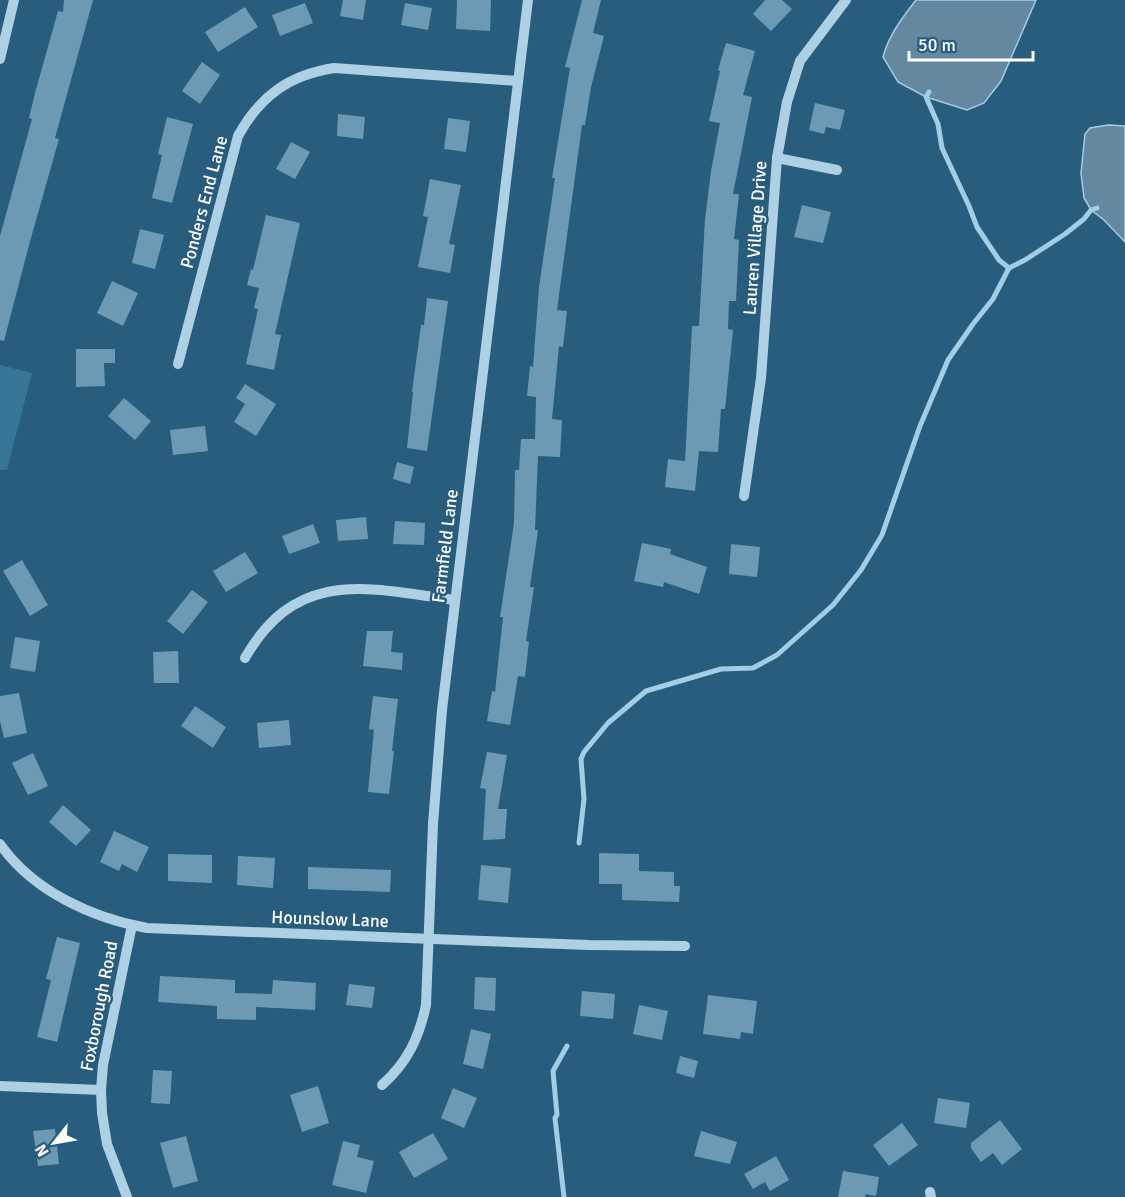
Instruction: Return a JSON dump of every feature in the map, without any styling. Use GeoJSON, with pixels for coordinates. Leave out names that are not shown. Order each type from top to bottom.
{"type":"FeatureCollection","features":[{"type":"Feature","properties":{"kind":"street"},"geometry":{"type":"LineString","coordinates":[[0,59],[14,0]]}},
{"type":"Feature","properties":{"kind":"street","name":"Farmfield Lane"},"geometry":{"type":"LineString","coordinates":[[382,1085],[408,1057],[423,1020],[428,981],[436,776],[455,600],[528,0]]}},
{"type":"Feature","properties":{"kind":"street","name":"Lauren Village Drive"},"geometry":{"type":"LineString","coordinates":[[744,496],[761,378],[777,158],[787,102],[800,61],[846,0]]}},
{"type":"Feature","properties":{"kind":"street","name":"Ponders End Lane"},"geometry":{"type":"LineString","coordinates":[[178,364],[238,136],[249,117],[263,101],[287,83],[310,73],[334,68],[518,81]]}},
{"type":"Feature","properties":{"kind":"street"},"geometry":{"type":"LineString","coordinates":[[777,158],[837,170]]}},
{"type":"Feature","properties":{"kind":"street"},"geometry":{"type":"LineString","coordinates":[[245,658],[253,643],[278,615],[315,594],[340,589],[366,588],[455,600]]}},
{"type":"Feature","properties":{"kind":"street","name":"Hounslow Lane"},"geometry":{"type":"LineString","coordinates":[[0,844],[21,868],[43,886],[69,902],[99,916],[132,925],[189,930],[589,945],[686,946]]}},
{"type":"Feature","properties":{"kind":"street","name":"Foxborough Road"},"geometry":{"type":"LineString","coordinates":[[126,1197],[107,1144],[101,1090],[103,1065],[132,925]]}},
{"type":"Feature","properties":{"kind":"street"},"geometry":{"type":"LineString","coordinates":[[0,1086],[101,1090]]}},
{"type":"Feature","properties":{"kind":"shaded area"},"geometry":{"type":"Polygon","coordinates":[[[916,0],[1036,0],[1001,81],[984,103],[967,110],[926,97],[898,82],[883,57],[892,34],[916,0]]]}},
{"type":"Feature","properties":{"kind":"shaded area"},"geometry":{"type":"Polygon","coordinates":[[[1108,125],[1125,126],[1125,242],[1091,210],[1084,198],[1081,173],[1085,134],[1090,128],[1108,125]]]}},
{"type":"Feature","properties":{"kind":"shaded area"},"geometry":{"type":"Polygon","coordinates":[[[0,365],[32,373],[7,470],[0,470],[0,365]]]}},
{"type":"Feature","properties":{"kind":"building"},"geometry":{"type":"Polygon","coordinates":[[[64,0],[93,0],[55,138],[59,139],[4,341],[0,340],[0,236],[32,119],[29,118],[35,93],[58,11],[63,12],[64,0]]]}},
{"type":"Feature","properties":{"kind":"building"},"geometry":{"type":"Polygon","coordinates":[[[343,0],[366,0],[363,20],[340,16],[343,0]]]}},
{"type":"Feature","properties":{"kind":"building"},"geometry":{"type":"Polygon","coordinates":[[[457,0],[491,0],[490,31],[456,29],[457,0]]]}},
{"type":"Feature","properties":{"kind":"building"},"geometry":{"type":"Polygon","coordinates":[[[582,0],[601,0],[593,33],[604,36],[591,87],[585,125],[582,125],[557,310],[567,311],[563,347],[559,346],[552,419],[562,420],[560,457],[538,456],[535,530],[538,530],[530,587],[534,587],[526,641],[529,642],[525,677],[518,676],[510,725],[487,721],[492,691],[495,692],[503,617],[500,617],[514,523],[515,470],[519,470],[521,439],[535,439],[536,397],[527,396],[530,366],[533,367],[539,287],[555,178],[552,178],[570,68],[565,67],[582,0]]]}},
{"type":"Feature","properties":{"kind":"building"},"geometry":{"type":"Polygon","coordinates":[[[765,0],[782,0],[792,9],[771,31],[753,14],[765,0]]]}},
{"type":"Feature","properties":{"kind":"building"},"geometry":{"type":"Polygon","coordinates":[[[305,3],[313,23],[280,36],[272,15],[305,3]]]}},
{"type":"Feature","properties":{"kind":"building"},"geometry":{"type":"Polygon","coordinates":[[[405,3],[432,8],[428,30],[401,25],[405,3]]]}},
{"type":"Feature","properties":{"kind":"building"},"geometry":{"type":"Polygon","coordinates":[[[245,7],[258,27],[218,52],[205,32],[245,7]]]}},
{"type":"Feature","properties":{"kind":"building"},"geometry":{"type":"Polygon","coordinates":[[[726,43],[755,51],[743,95],[752,97],[733,194],[739,194],[734,239],[739,240],[736,301],[729,301],[728,329],[733,330],[725,409],[721,409],[718,452],[699,451],[695,491],[665,487],[668,459],[685,461],[692,326],[699,326],[705,219],[720,123],[709,121],[720,71],[718,70],[726,43]]]}},
{"type":"Feature","properties":{"kind":"building"},"geometry":{"type":"Polygon","coordinates":[[[202,62],[220,75],[200,104],[182,91],[202,62]]]}},
{"type":"Feature","properties":{"kind":"building"},"geometry":{"type":"Polygon","coordinates":[[[815,103],[845,110],[840,130],[826,127],[824,134],[809,130],[815,103]]]}},
{"type":"Feature","properties":{"kind":"building"},"geometry":{"type":"Polygon","coordinates":[[[338,114],[365,117],[363,139],[337,136],[338,114]]]}},
{"type":"Feature","properties":{"kind":"building"},"geometry":{"type":"Polygon","coordinates":[[[167,117],[193,124],[172,203],[152,198],[162,155],[158,154],[167,117]]]}},
{"type":"Feature","properties":{"kind":"building"},"geometry":{"type":"Polygon","coordinates":[[[448,118],[470,121],[466,152],[444,149],[448,118]]]}},
{"type":"Feature","properties":{"kind":"building"},"geometry":{"type":"Polygon","coordinates":[[[291,142],[310,152],[295,179],[276,169],[291,142]]]}},
{"type":"Feature","properties":{"kind":"building"},"geometry":{"type":"Polygon","coordinates":[[[430,179],[461,185],[449,244],[455,245],[450,273],[418,267],[428,217],[423,216],[430,179]]]}},
{"type":"Feature","properties":{"kind":"building"},"geometry":{"type":"Polygon","coordinates":[[[802,205],[831,212],[823,243],[794,237],[802,205]]]}},
{"type":"Feature","properties":{"kind":"building"},"geometry":{"type":"Polygon","coordinates":[[[266,215],[300,223],[275,334],[281,335],[274,370],[246,364],[258,309],[254,308],[259,288],[247,285],[251,269],[253,270],[266,215]]]}},
{"type":"Feature","properties":{"kind":"building"},"geometry":{"type":"Polygon","coordinates":[[[140,229],[164,235],[155,269],[132,263],[140,229]]]}},
{"type":"Feature","properties":{"kind":"building"},"geometry":{"type":"Polygon","coordinates":[[[112,281],[138,293],[123,326],[97,313],[112,281]]]}},
{"type":"Feature","properties":{"kind":"building"},"geometry":{"type":"Polygon","coordinates":[[[427,298],[448,301],[427,451],[407,448],[412,392],[427,298]]]}},
{"type":"Feature","properties":{"kind":"building"},"geometry":{"type":"Polygon","coordinates":[[[76,349],[115,349],[115,363],[104,363],[105,386],[76,387],[76,349]]]}},
{"type":"Feature","properties":{"kind":"building"},"geometry":{"type":"Polygon","coordinates":[[[245,384],[276,404],[256,436],[234,422],[245,404],[236,398],[245,384]]]}},
{"type":"Feature","properties":{"kind":"building"},"geometry":{"type":"Polygon","coordinates":[[[124,398],[151,421],[135,440],[108,416],[124,398]]]}},
{"type":"Feature","properties":{"kind":"building"},"geometry":{"type":"Polygon","coordinates":[[[205,426],[208,451],[173,455],[170,430],[205,426]]]}},
{"type":"Feature","properties":{"kind":"building"},"geometry":{"type":"Polygon","coordinates":[[[397,462],[414,467],[410,484],[393,479],[397,462]]]}},
{"type":"Feature","properties":{"kind":"building"},"geometry":{"type":"Polygon","coordinates":[[[366,517],[368,539],[338,541],[336,520],[366,517]]]}},
{"type":"Feature","properties":{"kind":"building"},"geometry":{"type":"Polygon","coordinates":[[[395,521],[425,523],[424,545],[393,544],[395,521]]]}},
{"type":"Feature","properties":{"kind":"building"},"geometry":{"type":"Polygon","coordinates":[[[313,524],[320,543],[289,554],[282,536],[313,524]]]}},
{"type":"Feature","properties":{"kind":"building"},"geometry":{"type":"Polygon","coordinates":[[[642,543],[671,549],[670,554],[707,567],[699,594],[664,582],[663,587],[634,581],[642,543]]]}},
{"type":"Feature","properties":{"kind":"building"},"geometry":{"type":"Polygon","coordinates":[[[731,544],[760,547],[757,577],[729,574],[731,544]]]}},
{"type":"Feature","properties":{"kind":"building"},"geometry":{"type":"Polygon","coordinates":[[[245,552],[258,573],[226,592],[213,571],[245,552]]]}},
{"type":"Feature","properties":{"kind":"building"},"geometry":{"type":"Polygon","coordinates":[[[22,560],[48,605],[30,616],[3,571],[22,560]]]}},
{"type":"Feature","properties":{"kind":"building"},"geometry":{"type":"Polygon","coordinates":[[[192,590],[208,602],[183,634],[167,621],[192,590]]]}},
{"type":"Feature","properties":{"kind":"building"},"geometry":{"type":"Polygon","coordinates":[[[367,631],[393,631],[391,652],[403,653],[402,670],[363,666],[367,631]]]}},
{"type":"Feature","properties":{"kind":"building"},"geometry":{"type":"Polygon","coordinates":[[[15,637],[40,641],[35,672],[10,668],[15,637]]]}},
{"type":"Feature","properties":{"kind":"building"},"geometry":{"type":"Polygon","coordinates":[[[178,651],[179,683],[154,683],[153,652],[178,651]]]}},
{"type":"Feature","properties":{"kind":"building"},"geometry":{"type":"Polygon","coordinates":[[[19,693],[27,733],[4,738],[0,721],[0,696],[19,693]]]}},
{"type":"Feature","properties":{"kind":"building"},"geometry":{"type":"Polygon","coordinates":[[[373,696],[398,699],[389,794],[368,792],[374,730],[369,729],[373,696]]]}},
{"type":"Feature","properties":{"kind":"building"},"geometry":{"type":"Polygon","coordinates":[[[195,706],[226,727],[213,748],[181,726],[195,706]]]}},
{"type":"Feature","properties":{"kind":"building"},"geometry":{"type":"Polygon","coordinates":[[[289,720],[291,745],[259,748],[257,723],[289,720]]]}},
{"type":"Feature","properties":{"kind":"building"},"geometry":{"type":"Polygon","coordinates":[[[487,752],[507,755],[498,809],[507,809],[505,839],[483,840],[486,789],[480,788],[487,752]]]}},
{"type":"Feature","properties":{"kind":"building"},"geometry":{"type":"Polygon","coordinates":[[[33,753],[48,786],[28,795],[12,763],[33,753]]]}},
{"type":"Feature","properties":{"kind":"building"},"geometry":{"type":"Polygon","coordinates":[[[63,805],[91,830],[76,846],[49,822],[63,805]]]}},
{"type":"Feature","properties":{"kind":"building"},"geometry":{"type":"Polygon","coordinates":[[[114,831],[149,847],[137,872],[122,864],[119,871],[100,862],[114,831]]]}},
{"type":"Feature","properties":{"kind":"building"},"geometry":{"type":"Polygon","coordinates":[[[599,853],[639,854],[639,871],[674,872],[674,886],[680,886],[679,902],[622,900],[622,884],[599,884],[599,853]]]}},
{"type":"Feature","properties":{"kind":"building"},"geometry":{"type":"Polygon","coordinates":[[[168,854],[212,855],[212,883],[168,881],[168,854]]]}},
{"type":"Feature","properties":{"kind":"building"},"geometry":{"type":"Polygon","coordinates":[[[238,856],[275,858],[273,888],[237,885],[238,856]]]}},
{"type":"Feature","properties":{"kind":"building"},"geometry":{"type":"Polygon","coordinates":[[[481,865],[511,868],[508,903],[478,900],[481,865]]]}},
{"type":"Feature","properties":{"kind":"building"},"geometry":{"type":"Polygon","coordinates":[[[308,867],[391,870],[390,892],[308,889],[308,867]]]}},
{"type":"Feature","properties":{"kind":"building"},"geometry":{"type":"Polygon","coordinates":[[[57,937],[80,943],[57,1042],[37,1037],[51,980],[46,979],[57,937]]]}},
{"type":"Feature","properties":{"kind":"building"},"geometry":{"type":"Polygon","coordinates":[[[160,976],[235,980],[235,993],[272,994],[273,980],[316,983],[315,1010],[256,1007],[256,1020],[217,1019],[217,1006],[158,1002],[160,976]]]}},
{"type":"Feature","properties":{"kind":"building"},"geometry":{"type":"Polygon","coordinates":[[[475,977],[496,978],[495,1011],[474,1009],[475,977]]]}},
{"type":"Feature","properties":{"kind":"building"},"geometry":{"type":"Polygon","coordinates":[[[349,984],[375,987],[372,1008],[346,1005],[349,984]]]}},
{"type":"Feature","properties":{"kind":"building"},"geometry":{"type":"Polygon","coordinates":[[[582,991],[615,994],[613,1019],[580,1016],[582,991]]]}},
{"type":"Feature","properties":{"kind":"building"},"geometry":{"type":"Polygon","coordinates":[[[708,995],[757,1001],[753,1034],[741,1032],[740,1039],[703,1034],[708,995]]]}},
{"type":"Feature","properties":{"kind":"building"},"geometry":{"type":"Polygon","coordinates":[[[639,1005],[668,1011],[662,1040],[633,1034],[639,1005]]]}},
{"type":"Feature","properties":{"kind":"building"},"geometry":{"type":"Polygon","coordinates":[[[471,1029],[491,1034],[483,1069],[463,1064],[471,1029]]]}},
{"type":"Feature","properties":{"kind":"building"},"geometry":{"type":"Polygon","coordinates":[[[680,1056],[698,1061],[694,1078],[676,1073],[680,1056]]]}},
{"type":"Feature","properties":{"kind":"building"},"geometry":{"type":"Polygon","coordinates":[[[153,1070],[172,1071],[170,1104],[151,1103],[153,1070]]]}},
{"type":"Feature","properties":{"kind":"building"},"geometry":{"type":"Polygon","coordinates":[[[318,1086],[329,1123],[302,1132],[290,1095],[318,1086]]]}},
{"type":"Feature","properties":{"kind":"building"},"geometry":{"type":"Polygon","coordinates":[[[453,1088],[477,1098],[464,1128],[441,1118],[453,1088]]]}},
{"type":"Feature","properties":{"kind":"building"},"geometry":{"type":"Polygon","coordinates":[[[938,1098],[970,1103],[966,1128],[934,1123],[938,1098]]]}},
{"type":"Feature","properties":{"kind":"building"},"geometry":{"type":"Polygon","coordinates":[[[1000,1120],[1022,1149],[1002,1165],[993,1153],[981,1162],[971,1148],[971,1143],[1000,1120]]]}},
{"type":"Feature","properties":{"kind":"building"},"geometry":{"type":"Polygon","coordinates":[[[902,1123],[918,1145],[889,1166],[873,1145],[902,1123]]]}},
{"type":"Feature","properties":{"kind":"building"},"geometry":{"type":"Polygon","coordinates":[[[55,1129],[59,1164],[38,1166],[33,1131],[55,1129]]]}},
{"type":"Feature","properties":{"kind":"building"},"geometry":{"type":"Polygon","coordinates":[[[701,1131],[737,1142],[730,1164],[694,1156],[701,1131]]]}},
{"type":"Feature","properties":{"kind":"building"},"geometry":{"type":"Polygon","coordinates":[[[433,1133],[448,1159],[414,1178],[399,1152],[433,1133]]]}},
{"type":"Feature","properties":{"kind":"building"},"geometry":{"type":"Polygon","coordinates":[[[186,1136],[198,1181],[173,1188],[160,1143],[186,1136]]]}},
{"type":"Feature","properties":{"kind":"building"},"geometry":{"type":"Polygon","coordinates":[[[343,1141],[360,1145],[357,1157],[374,1161],[366,1193],[332,1185],[343,1141]]]}},
{"type":"Feature","properties":{"kind":"building"},"geometry":{"type":"Polygon","coordinates":[[[776,1156],[789,1180],[770,1191],[765,1182],[753,1189],[744,1174],[776,1156]]]}},
{"type":"Feature","properties":{"kind":"building"},"geometry":{"type":"Polygon","coordinates":[[[843,1171],[879,1177],[876,1196],[866,1194],[865,1197],[838,1197],[843,1171]]]}},
{"type":"Feature","properties":{"kind":"waterway"},"geometry":{"type":"LineString","coordinates":[[929,92],[926,97],[938,124],[942,148],[977,227],[999,260],[1009,268]]}},
{"type":"Feature","properties":{"kind":"waterway"},"geometry":{"type":"LineString","coordinates":[[579,843],[584,799],[581,759],[584,752],[608,723],[646,691],[721,669],[753,668],[777,655],[833,605],[861,570],[882,535],[920,426],[948,360],[993,299],[1009,268],[1065,234],[1084,219],[1091,210],[1097,208]]}},
{"type":"Feature","properties":{"kind":"waterway"},"geometry":{"type":"LineString","coordinates":[[564,1197],[555,1118],[557,1115],[553,1071],[567,1046]]}}]}
